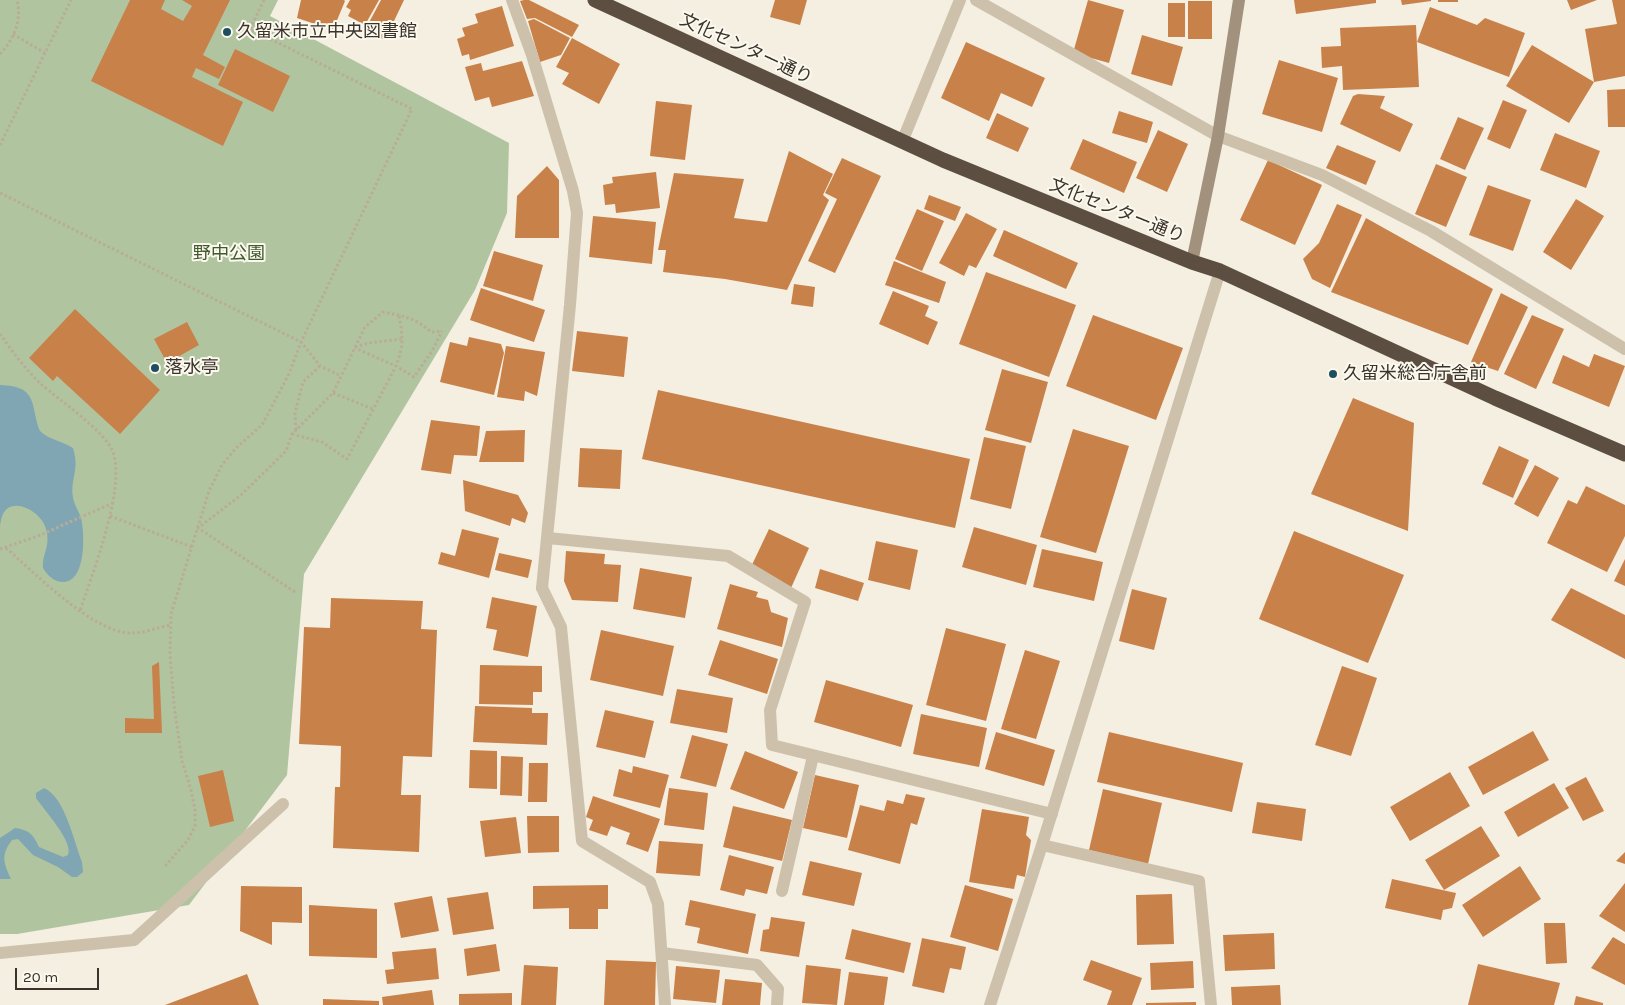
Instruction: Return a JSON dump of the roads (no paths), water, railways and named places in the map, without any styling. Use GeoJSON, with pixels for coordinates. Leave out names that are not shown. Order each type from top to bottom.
{"type":"FeatureCollection","features":[{"type":"Feature","properties":{"kind":"highway","name":"文化センター通り"},"geometry":{"type":"LineString","coordinates":[[595,0],[902,142],[1192,262],[1220,271],[1487,394],[1625,454]]}},
{"type":"Feature","properties":{"kind":"street"},"geometry":{"type":"LineString","coordinates":[[512,0],[532,55],[573,191],[577,212],[570,305],[542,588],[561,628],[582,841],[650,882],[658,904],[665,1005]]}},
{"type":"Feature","properties":{"kind":"street"},"geometry":{"type":"LineString","coordinates":[[902,142],[960,0]]}},
{"type":"Feature","properties":{"kind":"street"},"geometry":{"type":"LineString","coordinates":[[976,0],[1218,136],[1322,175],[1431,231],[1625,349]]}},
{"type":"Feature","properties":{"kind":"street"},"geometry":{"type":"LineString","coordinates":[[1192,262],[1218,136],[1239,0]]}},
{"type":"Feature","properties":{"kind":"street"},"geometry":{"type":"LineString","coordinates":[[988,1005],[1052,814],[1220,271]]}},
{"type":"Feature","properties":{"kind":"street"},"geometry":{"type":"LineString","coordinates":[[548,538],[728,556],[805,602],[770,710],[772,745],[1052,814]]}},
{"type":"Feature","properties":{"kind":"street"},"geometry":{"type":"LineString","coordinates":[[782,891],[813,756]]}},
{"type":"Feature","properties":{"kind":"street"},"geometry":{"type":"LineString","coordinates":[[0,953],[134,940],[283,804]]}},
{"type":"Feature","properties":{"kind":"street"},"geometry":{"type":"LineString","coordinates":[[1042,845],[1199,881],[1211,1005]]}},
{"type":"Feature","properties":{"kind":"street"},"geometry":{"type":"LineString","coordinates":[[662,953],[757,965],[778,990],[777,1005]]}},
{"type":"Feature","properties":{"kind":"water"},"geometry":{"type":"Polygon","coordinates":[[[0,385],[13,386],[27,393],[31,399],[40,431],[73,448],[76,462],[72,491],[74,503],[81,518],[83,545],[80,566],[71,580],[64,582],[54,580],[43,568],[48,541],[46,529],[41,519],[31,511],[19,506],[8,508],[2,516],[0,526],[0,385]]]}},
{"type":"Feature","properties":{"kind":"water"},"geometry":{"type":"Polygon","coordinates":[[[44,788],[58,801],[63,810],[82,862],[83,872],[77,877],[72,877],[58,867],[33,855],[18,839],[12,840],[4,859],[11,879],[0,879],[0,838],[15,828],[30,833],[39,847],[63,857],[68,855],[69,849],[63,834],[36,798],[36,793],[44,788]]]}},
{"type":"Feature","properties":{"kind":"place","name":"久留米市立中央図書館"},"geometry":{"type":"Point","coordinates":[227,32]}},
{"type":"Feature","properties":{"kind":"place","name":"落水亭"},"geometry":{"type":"Point","coordinates":[155,368]}},
{"type":"Feature","properties":{"kind":"place","name":"久留米総合庁舎前"},"geometry":{"type":"Point","coordinates":[1333,374]}},
{"type":"Feature","properties":{"kind":"park label","name":"野中公園"},"geometry":{"type":"Point","coordinates":[229,254]}}]}
